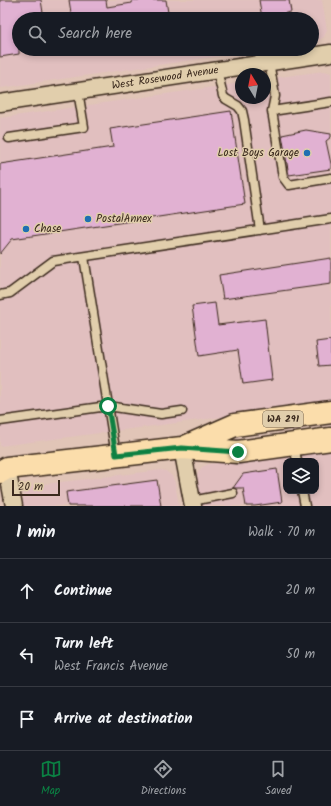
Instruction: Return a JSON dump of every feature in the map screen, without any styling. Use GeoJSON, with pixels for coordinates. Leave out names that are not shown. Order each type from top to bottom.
{"type":"FeatureCollection","features":[{"type":"Feature","properties":{"kind":"main road","name":"WA 291"},"geometry":{"type":"LineString","coordinates":[[182,448],[235,425],[331,412]]}},
{"type":"Feature","properties":{"kind":"main road","name":"WA 291"},"geometry":{"type":"LineString","coordinates":[[2,468],[182,448],[238,452],[295,453],[331,439]]}},
{"type":"Feature","properties":{"kind":"street","name":"West Rosewood Avenue"},"geometry":{"type":"LineString","coordinates":[[319,55],[331,53]]}},
{"type":"Feature","properties":{"kind":"street","name":"West Rosewood Avenue"},"geometry":{"type":"LineString","coordinates":[[0,103],[310,56]]}},
{"type":"Feature","properties":{"kind":"street"},"geometry":{"type":"LineString","coordinates":[[182,448],[193,503]]}},
{"type":"Feature","properties":{"kind":"street"},"geometry":{"type":"LineString","coordinates":[[2,468],[14,506]]}},
{"type":"Feature","properties":{"kind":"lane"},"geometry":{"type":"LineString","coordinates":[[269,62],[275,96],[272,111],[283,177],[289,185],[331,178]]}},
{"type":"Feature","properties":{"kind":"lane"},"geometry":{"type":"LineString","coordinates":[[217,70],[223,96],[238,106],[243,116],[260,230]]}},
{"type":"Feature","properties":{"kind":"lane"},"geometry":{"type":"LineString","coordinates":[[9,138],[84,127],[78,91]]}},
{"type":"Feature","properties":{"kind":"lane"},"geometry":{"type":"LineString","coordinates":[[272,111],[331,102]]}},
{"type":"Feature","properties":{"kind":"lane"},"geometry":{"type":"LineString","coordinates":[[0,295],[10,293],[53,261],[331,219]]}},
{"type":"Feature","properties":{"kind":"lane"},"geometry":{"type":"LineString","coordinates":[[84,257],[116,455]]}},
{"type":"Feature","properties":{"kind":"lane"},"geometry":{"type":"LineString","coordinates":[[0,421],[108,406],[161,414],[182,411]]}},
{"type":"Feature","properties":{"kind":"lane"},"geometry":{"type":"LineString","coordinates":[[193,503],[234,493]]}},
{"type":"Feature","properties":{"kind":"lane"},"geometry":{"type":"LineString","coordinates":[[303,494],[305,506]]}},
{"type":"Feature","properties":{"kind":"shaded area"},"geometry":{"type":"Polygon","coordinates":[[[0,0],[322,0],[327,30],[324,37],[319,40],[319,12],[12,12],[12,56],[219,56],[0,88],[0,0]]]}},
{"type":"Feature","properties":{"kind":"shaded area"},"geometry":{"type":"Polygon","coordinates":[[[324,71],[331,73],[331,403],[0,446],[0,118],[235,84],[235,104],[271,104],[271,78],[324,71]]]}},
{"type":"Feature","properties":{"kind":"shaded area"},"geometry":{"type":"Polygon","coordinates":[[[331,449],[331,506],[201,506],[196,480],[198,472],[202,467],[209,464],[331,449]]]}},
{"type":"Feature","properties":{"kind":"shaded area"},"geometry":{"type":"Polygon","coordinates":[[[161,470],[166,471],[172,476],[175,483],[179,506],[23,506],[22,503],[24,494],[29,488],[36,485],[161,470]]]}},
{"type":"Feature","properties":{"kind":"building"},"geometry":{"type":"Polygon","coordinates":[[[0,0],[41,0],[43,12],[12,12],[12,55],[0,57],[0,0]]]}},
{"type":"Feature","properties":{"kind":"building"},"geometry":{"type":"Polygon","coordinates":[[[69,0],[106,0],[107,7],[132,3],[132,0],[166,0],[168,12],[71,12],[69,0]]]}},
{"type":"Feature","properties":{"kind":"building"},"geometry":{"type":"Polygon","coordinates":[[[259,0],[289,0],[291,12],[261,12],[259,0]]]}},
{"type":"Feature","properties":{"kind":"building"},"geometry":{"type":"Polygon","coordinates":[[[231,111],[245,204],[12,239],[0,254],[0,164],[113,147],[110,129],[231,111]]]}},
{"type":"Feature","properties":{"kind":"building","name":"Lost Boys Garage"},"geometry":{"type":"Polygon","coordinates":[[[306,130],[331,134],[331,137],[326,141],[331,169],[289,175],[282,135],[306,130]]]}},
{"type":"Feature","properties":{"kind":"building"},"geometry":{"type":"Polygon","coordinates":[[[331,258],[331,284],[223,299],[219,275],[331,258]]]}},
{"type":"Feature","properties":{"kind":"building"},"geometry":{"type":"Polygon","coordinates":[[[215,303],[218,325],[265,319],[272,380],[243,384],[238,350],[199,356],[192,306],[215,303]]]}},
{"type":"Feature","properties":{"kind":"building"},"geometry":{"type":"Polygon","coordinates":[[[331,340],[331,365],[319,366],[316,342],[331,340]]]}},
{"type":"Feature","properties":{"kind":"building"},"geometry":{"type":"Polygon","coordinates":[[[277,469],[282,502],[246,506],[243,488],[233,488],[243,474],[277,469]]]}},
{"type":"Feature","properties":{"kind":"building"},"geometry":{"type":"Polygon","coordinates":[[[157,480],[161,506],[68,506],[66,492],[157,480]]]}},
{"type":"Feature","properties":{"kind":"place","name":"Lost Boys Garage"},"geometry":{"type":"Point","coordinates":[307,153]}},
{"type":"Feature","properties":{"kind":"place","name":"PostalAnnex"},"geometry":{"type":"Point","coordinates":[88,219]}},
{"type":"Feature","properties":{"kind":"place","name":"Chase"},"geometry":{"type":"Point","coordinates":[26,229]}},
{"type":"Feature","properties":{"kind":"route"},"geometry":{"type":"LineString","coordinates":[[108,406],[116,455],[182,448],[238,452]]}}]}
